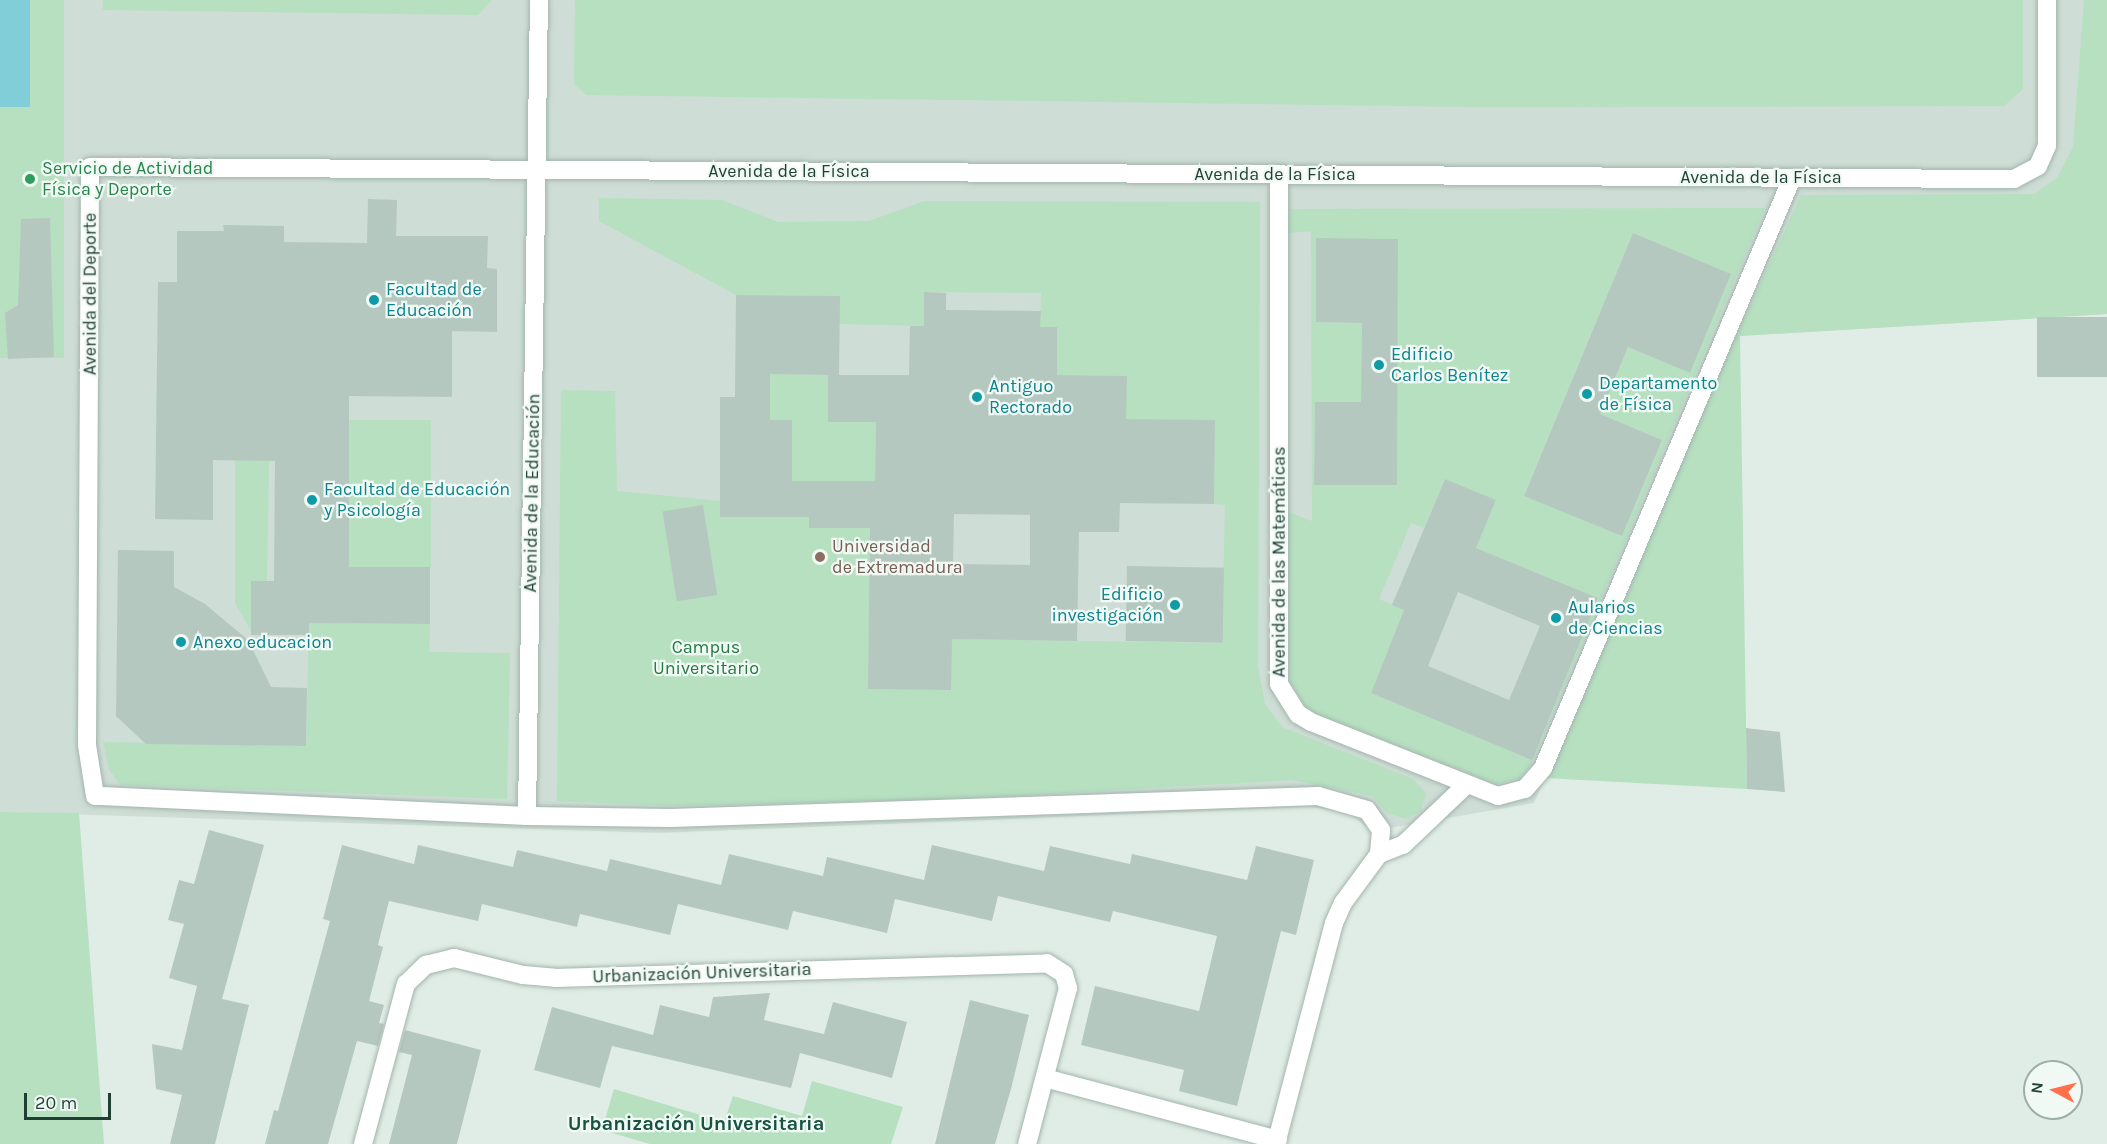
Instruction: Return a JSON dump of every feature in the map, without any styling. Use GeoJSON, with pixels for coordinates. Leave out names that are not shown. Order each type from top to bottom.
{"type":"FeatureCollection","features":[{"type":"Feature","properties":{"kind":"street","name":"Avenida de la Educación"},"geometry":{"type":"LineString","coordinates":[[527,816],[539,0]]}},
{"type":"Feature","properties":{"kind":"street","name":"Avenida de la Física"},"geometry":{"type":"LineString","coordinates":[[537,169],[2014,179],[2038,166],[2048,146],[2047,0]]}},
{"type":"Feature","properties":{"kind":"street","name":"Avenida del Deporte"},"geometry":{"type":"LineString","coordinates":[[527,816],[96,796],[87,745],[90,166],[537,169]]}},
{"type":"Feature","properties":{"kind":"street","name":"Avenida de las Matemáticas"},"geometry":{"type":"LineString","coordinates":[[1279,174],[1279,684],[1298,714],[1311,722],[1466,786],[1498,796],[1513,794],[1525,789],[1543,768],[1792,178]]}},
{"type":"Feature","properties":{"kind":"street"},"geometry":{"type":"LineString","coordinates":[[1045,1078],[1277,1142],[1334,923],[1353,886],[1379,854],[1403,845],[1466,786]]}},
{"type":"Feature","properties":{"kind":"street"},"geometry":{"type":"LineString","coordinates":[[527,816],[683,818],[1318,796],[1357,805],[1372,815],[1381,830],[1379,854]]}},
{"type":"Feature","properties":{"kind":"street","name":"Urbanización Universitaria"},"geometry":{"type":"LineString","coordinates":[[363,1144],[402,993],[418,970],[443,958],[555,978],[1047,963],[1064,974],[1068,988],[1027,1144]]}},
{"type":"Feature","properties":{"kind":"shaded area","name":"Universidad de Extremadura"},"geometry":{"type":"Polygon","coordinates":[[[0,0],[2107,0],[2107,314],[1740,336],[1534,803],[1372,831],[1347,812],[1309,807],[659,833],[0,812],[0,0]]]}},
{"type":"Feature","properties":{"kind":"green space","name":"Servicio de Actividad Física y Deporte"},"geometry":{"type":"Polygon","coordinates":[[[0,0],[64,0],[64,358],[0,358],[0,0]]]}},
{"type":"Feature","properties":{"kind":"green space"},"geometry":{"type":"Polygon","coordinates":[[[103,0],[492,0],[478,15],[103,10],[103,0]]]}},
{"type":"Feature","properties":{"kind":"green space"},"geometry":{"type":"Polygon","coordinates":[[[575,0],[2023,0],[2023,89],[2004,106],[1473,107],[586,95],[574,84],[575,0]]]}},
{"type":"Feature","properties":{"kind":"green space"},"geometry":{"type":"Polygon","coordinates":[[[2084,0],[2107,0],[2107,314],[1740,336],[1747,789],[1545,778],[1736,336],[1801,195],[2034,194],[2057,178],[2073,147],[2084,0]]]}},
{"type":"Feature","properties":{"kind":"green space","name":"Campus Universitario"},"geometry":{"type":"Polygon","coordinates":[[[599,198],[722,200],[778,222],[869,221],[924,201],[1260,202],[1258,667],[1265,704],[1282,727],[1413,779],[1426,793],[1421,811],[1406,819],[1387,813],[1372,796],[1292,780],[977,798],[674,806],[557,801],[561,390],[615,391],[617,491],[742,503],[742,517],[768,517],[792,490],[792,421],[770,420],[770,374],[828,375],[828,422],[876,422],[875,481],[810,481],[870,528],[952,639],[1222,643],[1225,505],[1214,504],[1215,420],[1126,419],[1126,376],[1057,375],[1057,327],[1040,327],[1041,293],[924,292],[924,326],[839,324],[839,296],[736,295],[599,221],[599,198]]]}},
{"type":"Feature","properties":{"kind":"green space"},"geometry":{"type":"Polygon","coordinates":[[[1765,208],[1531,765],[1519,779],[1495,784],[1308,711],[1290,681],[1288,512],[1312,521],[1311,231],[1288,233],[1289,209],[1765,208]],[[1633,233],[1524,495],[1622,536],[1662,440],[1600,414],[1628,347],[1690,373],[1731,274],[1633,233]],[[1316,239],[1316,322],[1362,323],[1361,402],[1315,402],[1314,485],[1396,485],[1398,239],[1316,239]],[[1445,479],[1424,528],[1411,523],[1379,599],[1404,610],[1371,693],[1532,759],[1598,598],[1476,548],[1496,500],[1445,479]]]}},
{"type":"Feature","properties":{"kind":"green space"},"geometry":{"type":"Polygon","coordinates":[[[349,420],[431,420],[431,567],[349,567],[349,420]]]}},
{"type":"Feature","properties":{"kind":"green space"},"geometry":{"type":"Polygon","coordinates":[[[235,460],[269,461],[267,581],[251,581],[251,631],[235,603],[235,460]]]}},
{"type":"Feature","properties":{"kind":"green space"},"geometry":{"type":"Polygon","coordinates":[[[309,623],[430,624],[429,652],[510,653],[507,799],[121,785],[109,770],[103,742],[306,746],[309,623]]]}},
{"type":"Feature","properties":{"kind":"green space"},"geometry":{"type":"Polygon","coordinates":[[[0,812],[79,813],[104,1144],[0,1144],[0,812]]]}},
{"type":"Feature","properties":{"kind":"green space"},"geometry":{"type":"Polygon","coordinates":[[[812,1081],[903,1107],[891,1144],[650,1144],[602,1130],[614,1089],[724,1122],[733,1096],[802,1116],[812,1081]]]}},
{"type":"Feature","properties":{"kind":"water"},"geometry":{"type":"Polygon","coordinates":[[[0,0],[30,0],[30,107],[0,107],[0,0]]]}},
{"type":"Feature","properties":{"kind":"building"},"geometry":{"type":"Polygon","coordinates":[[[368,199],[397,200],[396,236],[488,236],[487,268],[497,269],[497,332],[452,331],[452,397],[349,396],[349,567],[430,567],[430,624],[309,623],[309,635],[251,635],[251,581],[274,581],[275,461],[213,460],[213,520],[155,519],[158,282],[177,282],[177,231],[224,231],[223,225],[284,226],[284,242],[367,243],[368,199]]]}},
{"type":"Feature","properties":{"kind":"building"},"geometry":{"type":"Polygon","coordinates":[[[50,218],[54,357],[8,359],[5,313],[18,305],[21,219],[50,218]]]}},
{"type":"Feature","properties":{"kind":"building","name":"Departamento de Física"},"geometry":{"type":"Polygon","coordinates":[[[1633,233],[1731,274],[1690,373],[1628,347],[1600,414],[1662,440],[1622,536],[1524,496],[1633,233]]]}},
{"type":"Feature","properties":{"kind":"building","name":"Edificio Carlos Benítez"},"geometry":{"type":"Polygon","coordinates":[[[1316,238],[1398,239],[1397,485],[1314,485],[1315,402],[1361,402],[1362,323],[1316,322],[1316,238]]]}},
{"type":"Feature","properties":{"kind":"building"},"geometry":{"type":"Polygon","coordinates":[[[924,292],[946,293],[946,310],[1041,311],[1040,327],[1057,327],[1057,375],[1127,376],[1126,419],[1215,420],[1214,504],[1120,503],[1119,532],[1079,532],[1077,641],[952,639],[951,690],[868,689],[870,528],[809,528],[809,517],[720,517],[720,397],[735,397],[736,295],[840,296],[839,375],[909,375],[910,326],[924,326],[924,292]],[[770,374],[770,420],[792,420],[792,481],[875,481],[876,422],[828,422],[828,375],[770,374]],[[954,514],[953,564],[1030,565],[1030,515],[954,514]]]}},
{"type":"Feature","properties":{"kind":"building"},"geometry":{"type":"Polygon","coordinates":[[[2037,317],[2107,317],[2107,377],[2037,377],[2037,317]]]}},
{"type":"Feature","properties":{"kind":"building","name":"Aularios de Ciencias"},"geometry":{"type":"Polygon","coordinates":[[[1445,479],[1496,500],[1476,548],[1598,598],[1532,760],[1371,693],[1404,610],[1392,605],[1445,479]],[[1458,592],[1428,666],[1509,700],[1540,626],[1458,592]]]}},
{"type":"Feature","properties":{"kind":"building"},"geometry":{"type":"Polygon","coordinates":[[[703,505],[717,595],[677,601],[663,511],[703,505]]]}},
{"type":"Feature","properties":{"kind":"building","name":"Anexo educacion"},"geometry":{"type":"Polygon","coordinates":[[[118,550],[174,551],[174,587],[205,604],[248,640],[271,687],[307,688],[306,746],[146,744],[116,716],[118,550]]]}},
{"type":"Feature","properties":{"kind":"building","name":"Edificio investigación"},"geometry":{"type":"Polygon","coordinates":[[[1127,566],[1224,568],[1223,643],[1126,641],[1127,566]]]}},
{"type":"Feature","properties":{"kind":"building"},"geometry":{"type":"Polygon","coordinates":[[[1746,728],[1780,732],[1785,792],[1747,789],[1746,728]]]}},
{"type":"Feature","properties":{"kind":"building"},"geometry":{"type":"Polygon","coordinates":[[[209,830],[264,845],[222,999],[249,1005],[215,1144],[170,1144],[182,1095],[156,1089],[152,1044],[182,1050],[197,986],[169,978],[184,924],[168,920],[179,880],[194,884],[209,830]]]}},
{"type":"Feature","properties":{"kind":"building"},"geometry":{"type":"Polygon","coordinates":[[[342,845],[414,864],[418,845],[513,867],[517,850],[607,871],[610,859],[721,885],[729,854],[823,876],[827,857],[924,880],[932,845],[1044,871],[1050,846],[1130,864],[1132,854],[1247,880],[1256,846],[1314,860],[1296,935],[1281,931],[1237,1106],[1179,1091],[1184,1070],[1081,1045],[1095,986],[1199,1011],[1217,936],[1113,911],[1110,922],[998,896],[992,921],[895,899],[887,933],[793,911],[788,930],[678,904],[670,935],[580,914],[577,927],[482,904],[478,921],[389,901],[378,945],[383,947],[369,1001],[384,1005],[379,1023],[384,1024],[378,1046],[357,1041],[328,1144],[265,1144],[274,1110],[278,1111],[330,921],[323,919],[342,845]]]}},
{"type":"Feature","properties":{"kind":"building"},"geometry":{"type":"Polygon","coordinates":[[[770,993],[764,1020],[824,1034],[833,1002],[907,1022],[892,1078],[800,1053],[791,1088],[612,1046],[600,1088],[534,1070],[552,1007],[653,1035],[660,1005],[709,1017],[713,997],[770,993]]]}},
{"type":"Feature","properties":{"kind":"building"},"geometry":{"type":"Polygon","coordinates":[[[970,1000],[1029,1015],[995,1144],[935,1144],[970,1000]]]}},
{"type":"Feature","properties":{"kind":"building"},"geometry":{"type":"Polygon","coordinates":[[[405,1030],[481,1050],[457,1144],[389,1144],[412,1055],[399,1052],[405,1030]]]}},
{"type":"Feature","properties":{"kind":"place","name":"Servicio de Actividad Física y Deporte"},"geometry":{"type":"Point","coordinates":[30,179]}},
{"type":"Feature","properties":{"kind":"place","name":"Facultad de Educación"},"geometry":{"type":"Point","coordinates":[374,300]}},
{"type":"Feature","properties":{"kind":"place","name":"Edificio Carlos Benítez"},"geometry":{"type":"Point","coordinates":[1379,365]}},
{"type":"Feature","properties":{"kind":"place","name":"Departamento de Física"},"geometry":{"type":"Point","coordinates":[1587,394]}},
{"type":"Feature","properties":{"kind":"place","name":"Antiguo Rectorado"},"geometry":{"type":"Point","coordinates":[977,397]}},
{"type":"Feature","properties":{"kind":"place","name":"Facultad de Educación y Psicología"},"geometry":{"type":"Point","coordinates":[312,500]}},
{"type":"Feature","properties":{"kind":"place","name":"Universidad de Extremadura"},"geometry":{"type":"Point","coordinates":[820,557]}},
{"type":"Feature","properties":{"kind":"place","name":"Edificio investigación"},"geometry":{"type":"Point","coordinates":[1175,605]}},
{"type":"Feature","properties":{"kind":"place","name":"Aularios de Ciencias"},"geometry":{"type":"Point","coordinates":[1556,618]}},
{"type":"Feature","properties":{"kind":"place","name":"Anexo educacion"},"geometry":{"type":"Point","coordinates":[181,642]}},
{"type":"Feature","properties":{"kind":"district","name":"Urbanización Universitaria"},"geometry":{"type":"Point","coordinates":[696,1123]}}]}
